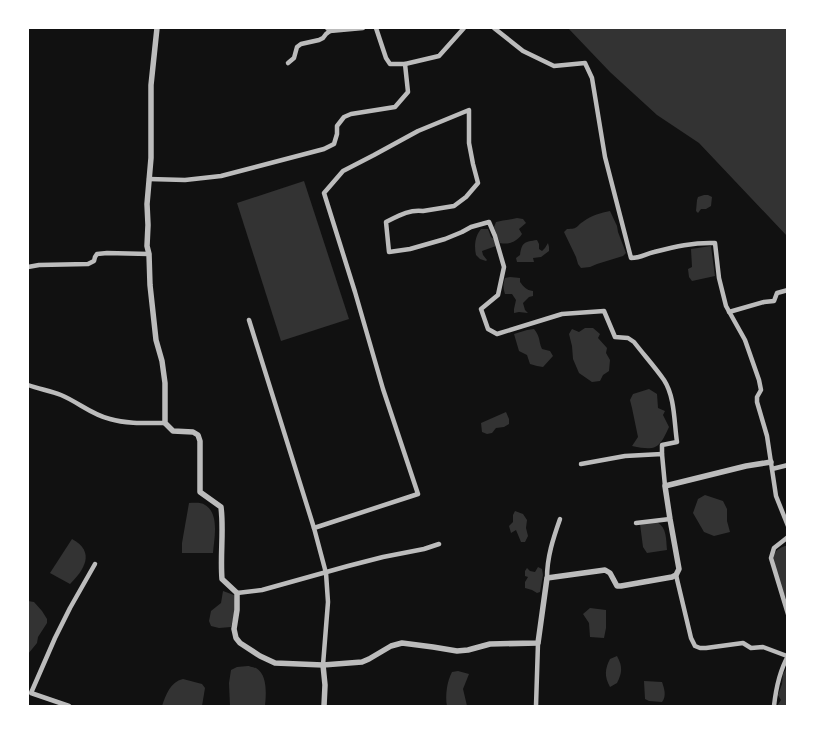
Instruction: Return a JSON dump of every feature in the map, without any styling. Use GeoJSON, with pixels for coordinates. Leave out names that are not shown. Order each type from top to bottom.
{"type":"FeatureCollection","features":[{"type":"Feature","properties":{"kind":"street"},"geometry":{"type":"LineString","coordinates":[[157,28],[151,85],[151,158],[147,204],[147,246],[156,340],[162,361],[165,383],[165,423]]}},
{"type":"Feature","properties":{"kind":"street"},"geometry":{"type":"LineString","coordinates":[[288,63],[294,58],[300,44],[323,38],[329,29],[363,28]]}},
{"type":"Feature","properties":{"kind":"street"},"geometry":{"type":"LineString","coordinates":[[376,28],[386,58],[390,64],[405,64],[439,56],[464,28]]}},
{"type":"Feature","properties":{"kind":"street"},"geometry":{"type":"LineString","coordinates":[[494,28],[523,51],[554,66],[585,63],[592,78],[605,157],[631,258],[639,258],[650,253],[689,244],[715,243],[722,291],[728,312],[745,340],[761,390],[757,402],[766,436],[776,496],[788,526]]}},
{"type":"Feature","properties":{"kind":"street"},"geometry":{"type":"LineString","coordinates":[[149,179],[185,180],[221,176],[324,149],[334,144],[337,126],[344,117],[351,114],[395,107],[408,92],[405,64]]}},
{"type":"Feature","properties":{"kind":"street"},"geometry":{"type":"LineString","coordinates":[[314,528],[418,494],[383,389],[356,292],[324,193],[343,171],[418,131],[469,110],[469,143],[478,184],[454,206],[424,211],[411,211],[386,222],[389,252],[410,249],[445,239],[470,227],[489,222],[504,267],[498,295],[481,309],[488,329],[497,334],[562,314],[604,311],[615,337],[628,338],[634,342],[665,380],[672,400],[677,442],[662,445],[662,454],[670,519],[679,569],[676,575],[691,638],[695,646],[700,648],[742,643],[751,648],[763,647],[787,656],[777,685],[774,706]]}},
{"type":"Feature","properties":{"kind":"street"},"geometry":{"type":"LineString","coordinates":[[28,267],[88,264],[94,261],[97,254],[149,254]]}},
{"type":"Feature","properties":{"kind":"street"},"geometry":{"type":"LineString","coordinates":[[728,312],[774,300],[777,293],[788,290]]}},
{"type":"Feature","properties":{"kind":"street"},"geometry":{"type":"LineString","coordinates":[[249,320],[314,528],[326,573],[328,602],[323,665],[325,685],[324,706]]}},
{"type":"Feature","properties":{"kind":"street"},"geometry":{"type":"LineString","coordinates":[[28,385],[60,395],[95,414],[111,420],[165,423],[174,431],[193,432],[198,436],[200,441],[200,492],[222,507],[222,579],[238,593],[262,590],[374,559],[439,544]]}},
{"type":"Feature","properties":{"kind":"street"},"geometry":{"type":"LineString","coordinates":[[581,464],[625,456],[662,454]]}},
{"type":"Feature","properties":{"kind":"street"},"geometry":{"type":"LineString","coordinates":[[666,486],[771,462]]}},
{"type":"Feature","properties":{"kind":"street"},"geometry":{"type":"LineString","coordinates":[[772,469],[788,466]]}},
{"type":"Feature","properties":{"kind":"street"},"geometry":{"type":"LineString","coordinates":[[536,706],[538,642],[547,566],[560,519]]}},
{"type":"Feature","properties":{"kind":"street"},"geometry":{"type":"LineString","coordinates":[[636,523],[670,519]]}},
{"type":"Feature","properties":{"kind":"street"},"geometry":{"type":"LineString","coordinates":[[787,539],[774,548],[771,558],[788,614]]}},
{"type":"Feature","properties":{"kind":"street"},"geometry":{"type":"LineString","coordinates":[[69,706],[31,694],[55,638],[95,564]]}},
{"type":"Feature","properties":{"kind":"street"},"geometry":{"type":"LineString","coordinates":[[547,578],[605,570],[610,573],[617,586],[622,586],[676,575]]}},
{"type":"Feature","properties":{"kind":"street"},"geometry":{"type":"LineString","coordinates":[[238,593],[234,629],[236,638],[240,643],[260,656],[275,663],[323,665],[362,662],[391,646],[402,644],[457,651],[490,644],[538,642]]}},
{"type":"Feature","properties":{"kind":"shaded area"},"geometry":{"type":"Polygon","coordinates":[[[568,28],[787,28],[787,236],[699,143],[657,115],[610,72],[568,28]]]}},
{"type":"Feature","properties":{"kind":"shaded area"},"geometry":{"type":"Polygon","coordinates":[[[304,181],[349,319],[281,341],[237,203],[304,181]]]}},
{"type":"Feature","properties":{"kind":"shaded area"},"geometry":{"type":"Polygon","coordinates":[[[704,195],[712,197],[711,206],[701,209],[698,213],[696,211],[698,197],[704,195]]]}},
{"type":"Feature","properties":{"kind":"shaded area"},"geometry":{"type":"Polygon","coordinates":[[[610,211],[626,253],[623,256],[590,267],[581,268],[564,232],[567,229],[576,228],[593,216],[610,211]]]}},
{"type":"Feature","properties":{"kind":"shaded area"},"geometry":{"type":"Polygon","coordinates":[[[517,218],[523,219],[526,223],[519,229],[522,234],[512,242],[500,243],[494,227],[496,222],[517,218]]]}},
{"type":"Feature","properties":{"kind":"shaded area"},"geometry":{"type":"Polygon","coordinates":[[[481,229],[488,229],[496,246],[482,251],[486,261],[480,259],[475,252],[476,238],[481,229]]]}},
{"type":"Feature","properties":{"kind":"shaded area"},"geometry":{"type":"Polygon","coordinates":[[[537,240],[539,249],[542,251],[548,243],[549,251],[541,257],[533,258],[534,262],[517,262],[516,258],[520,255],[523,245],[526,242],[537,240]]]}},
{"type":"Feature","properties":{"kind":"shaded area"},"geometry":{"type":"Polygon","coordinates":[[[711,246],[715,276],[692,281],[689,277],[688,269],[692,267],[691,249],[711,246]]]}},
{"type":"Feature","properties":{"kind":"shaded area"},"geometry":{"type":"Polygon","coordinates":[[[505,278],[520,278],[520,282],[524,287],[533,291],[533,296],[523,303],[528,313],[514,313],[516,300],[512,294],[505,294],[504,288],[505,278]]]}},
{"type":"Feature","properties":{"kind":"shaded area"},"geometry":{"type":"Polygon","coordinates":[[[585,328],[593,328],[600,334],[598,338],[607,348],[606,353],[610,360],[609,371],[603,375],[600,381],[592,382],[579,373],[573,359],[569,334],[572,329],[579,332],[585,328]]]}},
{"type":"Feature","properties":{"kind":"shaded area"},"geometry":{"type":"Polygon","coordinates":[[[534,329],[539,337],[542,349],[550,351],[553,356],[543,367],[530,364],[527,355],[519,351],[514,334],[534,329]]]}},
{"type":"Feature","properties":{"kind":"shaded area"},"geometry":{"type":"Polygon","coordinates":[[[649,389],[657,394],[658,408],[665,411],[663,415],[669,427],[656,447],[632,446],[638,437],[630,400],[633,394],[649,389]]]}},
{"type":"Feature","properties":{"kind":"shaded area"},"geometry":{"type":"Polygon","coordinates":[[[506,412],[509,424],[496,428],[492,433],[482,432],[481,423],[506,412]]]}},
{"type":"Feature","properties":{"kind":"shaded area"},"geometry":{"type":"Polygon","coordinates":[[[705,495],[723,501],[727,509],[727,521],[730,532],[714,536],[704,532],[693,513],[698,499],[705,495]]]}},
{"type":"Feature","properties":{"kind":"shaded area"},"geometry":{"type":"Polygon","coordinates":[[[189,503],[203,504],[213,514],[215,534],[213,553],[182,553],[189,503]]]}},
{"type":"Feature","properties":{"kind":"shaded area"},"geometry":{"type":"Polygon","coordinates":[[[515,511],[523,514],[527,520],[528,536],[525,542],[521,542],[516,530],[511,533],[509,526],[513,522],[515,511]]]}},
{"type":"Feature","properties":{"kind":"shaded area"},"geometry":{"type":"Polygon","coordinates":[[[657,522],[663,527],[667,550],[647,553],[643,547],[640,524],[657,522]]]}},
{"type":"Feature","properties":{"kind":"shaded area"},"geometry":{"type":"Polygon","coordinates":[[[72,539],[79,544],[86,555],[80,573],[70,584],[50,573],[72,539]]]}},
{"type":"Feature","properties":{"kind":"shaded area"},"geometry":{"type":"Polygon","coordinates":[[[787,546],[787,602],[774,560],[775,552],[787,546]]]}},
{"type":"Feature","properties":{"kind":"shaded area"},"geometry":{"type":"Polygon","coordinates":[[[538,567],[542,569],[543,575],[540,592],[537,593],[525,588],[525,582],[528,577],[525,576],[525,571],[527,568],[535,572],[538,567]]]}},
{"type":"Feature","properties":{"kind":"shaded area"},"geometry":{"type":"Polygon","coordinates":[[[223,591],[234,595],[236,608],[231,627],[219,628],[211,626],[209,621],[211,611],[221,603],[223,591]]]}},
{"type":"Feature","properties":{"kind":"shaded area"},"geometry":{"type":"Polygon","coordinates":[[[28,601],[34,602],[42,611],[47,619],[47,623],[38,637],[37,643],[28,654],[28,601]]]}},
{"type":"Feature","properties":{"kind":"shaded area"},"geometry":{"type":"Polygon","coordinates":[[[590,608],[606,610],[604,638],[590,637],[589,623],[583,614],[590,608]]]}},
{"type":"Feature","properties":{"kind":"shaded area"},"geometry":{"type":"Polygon","coordinates":[[[617,656],[621,673],[617,683],[610,687],[606,676],[606,669],[610,659],[617,656]]]}},
{"type":"Feature","properties":{"kind":"shaded area"},"geometry":{"type":"Polygon","coordinates":[[[248,666],[256,668],[263,675],[266,696],[265,706],[230,706],[229,683],[231,670],[237,667],[248,666]]]}},
{"type":"Feature","properties":{"kind":"shaded area"},"geometry":{"type":"Polygon","coordinates":[[[786,669],[788,669],[787,706],[777,706],[781,700],[778,695],[786,669]]]}},
{"type":"Feature","properties":{"kind":"shaded area"},"geometry":{"type":"Polygon","coordinates":[[[458,671],[469,674],[463,689],[467,706],[447,706],[446,693],[449,680],[452,672],[458,671]]]}},
{"type":"Feature","properties":{"kind":"shaded area"},"geometry":{"type":"Polygon","coordinates":[[[183,679],[202,684],[205,688],[202,706],[162,706],[172,686],[183,679]]]}},
{"type":"Feature","properties":{"kind":"shaded area"},"geometry":{"type":"Polygon","coordinates":[[[644,681],[662,682],[665,695],[662,702],[645,699],[644,681]]]}}]}
